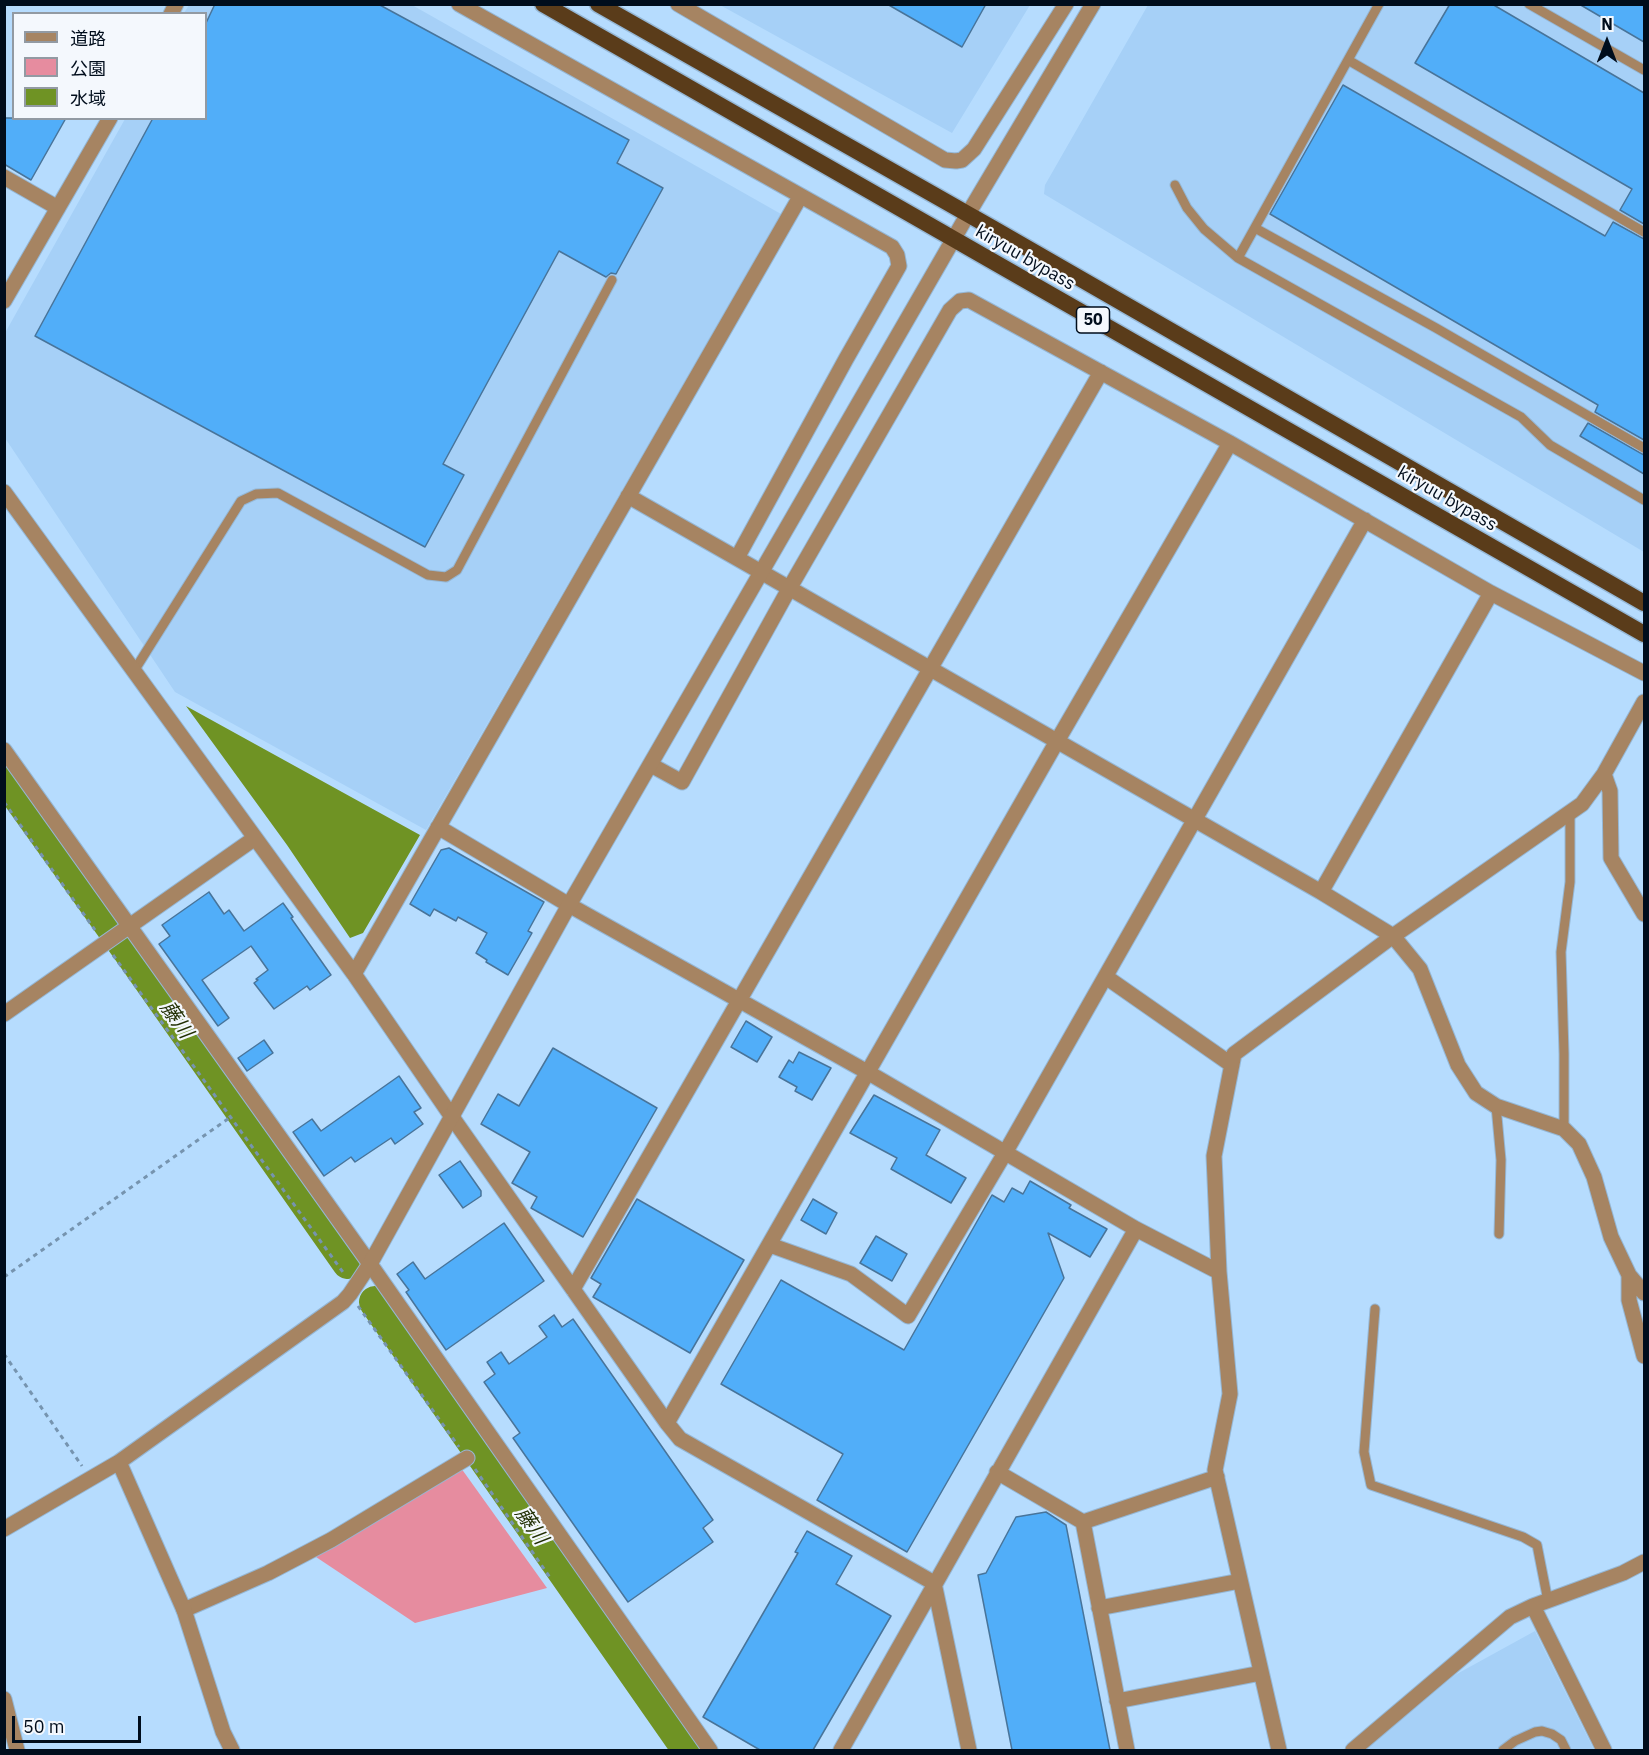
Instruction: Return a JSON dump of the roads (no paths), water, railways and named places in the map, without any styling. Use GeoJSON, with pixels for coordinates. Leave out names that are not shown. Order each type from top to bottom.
{"type":"FeatureCollection","features":[{"type":"Feature","properties":{"kind":"highway","name":"kiryuu bypass"},"geometry":{"type":"LineString","coordinates":[[543,4],[1644,634]]}},
{"type":"Feature","properties":{"kind":"highway","name":"kiryuu bypass"},"geometry":{"type":"LineString","coordinates":[[598,4],[1644,603]]}},
{"type":"Feature","properties":{"kind":"street"},"geometry":{"type":"LineString","coordinates":[[459,4],[892,247],[897,255],[899,266],[736,558]]}},
{"type":"Feature","properties":{"kind":"street"},"geometry":{"type":"LineString","coordinates":[[678,4],[945,160],[956,161],[962,160],[974,149],[1066,4]]}},
{"type":"Feature","properties":{"kind":"street"},"geometry":{"type":"LineString","coordinates":[[4,1529],[119,1462],[343,1302],[352,1291],[370,1264],[569,905],[968,214],[1093,4]]}},
{"type":"Feature","properties":{"kind":"street"},"geometry":{"type":"LineString","coordinates":[[4,301],[109,120]]}},
{"type":"Feature","properties":{"kind":"street"},"geometry":{"type":"LineString","coordinates":[[4,177],[58,208]]}},
{"type":"Feature","properties":{"kind":"street"},"geometry":{"type":"LineString","coordinates":[[354,974],[800,197]]}},
{"type":"Feature","properties":{"kind":"street"},"geometry":{"type":"LineString","coordinates":[[651,765],[682,782],[789,589],[950,310],[960,301],[969,300],[1230,443],[1491,593],[1644,674]]}},
{"type":"Feature","properties":{"kind":"street"},"geometry":{"type":"LineString","coordinates":[[573,1289],[1101,372]]}},
{"type":"Feature","properties":{"kind":"street"},"geometry":{"type":"LineString","coordinates":[[668,1423],[1056,742],[1230,443]]}},
{"type":"Feature","properties":{"kind":"street"},"geometry":{"type":"LineString","coordinates":[[4,492],[354,974],[452,1117],[680,1439],[934,1583],[969,1750]]}},
{"type":"Feature","properties":{"kind":"street"},"geometry":{"type":"LineString","coordinates":[[628,496],[1394,936],[1420,969],[1458,1065],[1476,1093],[1497,1106],[1564,1129],[1579,1144],[1594,1177],[1611,1237],[1629,1275],[1643,1289]]}},
{"type":"Feature","properties":{"kind":"street"},"geometry":{"type":"LineString","coordinates":[[770,1245],[851,1274],[908,1316],[1005,1153],[1365,520]]}},
{"type":"Feature","properties":{"kind":"street"},"geometry":{"type":"LineString","coordinates":[[1321,892],[1491,593]]}},
{"type":"Feature","properties":{"kind":"street"},"geometry":{"type":"LineString","coordinates":[[1279,1750],[1215,1470],[1230,1394],[1219,1272],[1214,1156],[1234,1054],[1394,936],[1582,804],[1604,774],[1644,702]]}},
{"type":"Feature","properties":{"kind":"street"},"geometry":{"type":"LineString","coordinates":[[4,750],[370,1264],[710,1750]]}},
{"type":"Feature","properties":{"kind":"street"},"geometry":{"type":"LineString","coordinates":[[1604,774],[1610,791],[1611,858],[1644,914]]}},
{"type":"Feature","properties":{"kind":"street"},"geometry":{"type":"LineString","coordinates":[[438,827],[569,905],[869,1073],[1136,1229],[1219,1272]]}},
{"type":"Feature","properties":{"kind":"street"},"geometry":{"type":"LineString","coordinates":[[4,1014],[255,838]]}},
{"type":"Feature","properties":{"kind":"street"},"geometry":{"type":"LineString","coordinates":[[1106,977],[1232,1065]]}},
{"type":"Feature","properties":{"kind":"street"},"geometry":{"type":"LineString","coordinates":[[841,1750],[1136,1229]]}},
{"type":"Feature","properties":{"kind":"street"},"geometry":{"type":"LineString","coordinates":[[1629,1275],[1629,1300],[1644,1356]]}},
{"type":"Feature","properties":{"kind":"street"},"geometry":{"type":"LineString","coordinates":[[184,1610],[268,1573],[331,1540],[467,1458]]}},
{"type":"Feature","properties":{"kind":"street"},"geometry":{"type":"LineString","coordinates":[[119,1462],[184,1610],[223,1732],[232,1750]]}},
{"type":"Feature","properties":{"kind":"street"},"geometry":{"type":"LineString","coordinates":[[997,1472],[1083,1522],[1216,1478]]}},
{"type":"Feature","properties":{"kind":"street"},"geometry":{"type":"LineString","coordinates":[[1083,1522],[1127,1750]]}},
{"type":"Feature","properties":{"kind":"street"},"geometry":{"type":"LineString","coordinates":[[1353,1750],[1510,1617],[1533,1606],[1623,1573],[1644,1562]]}},
{"type":"Feature","properties":{"kind":"street"},"geometry":{"type":"LineString","coordinates":[[1100,1608],[1240,1581]]}},
{"type":"Feature","properties":{"kind":"street"},"geometry":{"type":"LineString","coordinates":[[1533,1606],[1604,1750]]}},
{"type":"Feature","properties":{"kind":"street"},"geometry":{"type":"LineString","coordinates":[[1117,1701],[1261,1673]]}},
{"type":"Feature","properties":{"kind":"street"},"geometry":{"type":"LineString","coordinates":[[4,1699],[17,1750]]}},
{"type":"Feature","properties":{"kind":"lane"},"geometry":{"type":"LineString","coordinates":[[1238,258],[1379,4]]}},
{"type":"Feature","properties":{"kind":"lane"},"geometry":{"type":"LineString","coordinates":[[1529,4],[1644,70]]}},
{"type":"Feature","properties":{"kind":"lane"},"geometry":{"type":"LineString","coordinates":[[1348,60],[1644,232]]}},
{"type":"Feature","properties":{"kind":"lane"},"geometry":{"type":"LineString","coordinates":[[1175,185],[1187,208],[1204,229],[1238,258],[1521,417],[1550,445],[1644,500]]}},
{"type":"Feature","properties":{"kind":"lane"},"geometry":{"type":"LineString","coordinates":[[1255,228],[1436,328],[1644,448]]}},
{"type":"Feature","properties":{"kind":"lane"},"geometry":{"type":"LineString","coordinates":[[134,671],[241,501],[256,494],[278,493],[428,575],[446,577],[457,570],[612,280]]}},
{"type":"Feature","properties":{"kind":"lane"},"geometry":{"type":"LineString","coordinates":[[1564,1129],[1561,952],[1570,882],[1570,813]]}},
{"type":"Feature","properties":{"kind":"lane"},"geometry":{"type":"LineString","coordinates":[[1497,1106],[1501,1160],[1499,1234]]}},
{"type":"Feature","properties":{"kind":"lane"},"geometry":{"type":"LineString","coordinates":[[1375,1310],[1364,1452],[1371,1485],[1523,1537],[1537,1545],[1548,1601]]}},
{"type":"Feature","properties":{"kind":"lane"},"geometry":{"type":"LineString","coordinates":[[1503,1750],[1515,1741],[1534,1732],[1542,1731],[1561,1740],[1566,1750]]}},
{"type":"Feature","properties":{"kind":"water"},"geometry":{"type":"Polygon","coordinates":[[[186,706],[420,835],[363,933],[350,938],[287,845],[186,706]]]}},
{"type":"Feature","properties":{"kind":"waterway","name":"藤川"},"geometry":{"type":"LineString","coordinates":[[4,777],[348,1263]]}},
{"type":"Feature","properties":{"kind":"waterway","name":"藤川"},"geometry":{"type":"LineString","coordinates":[[375,1302],[688,1750]]}}]}
